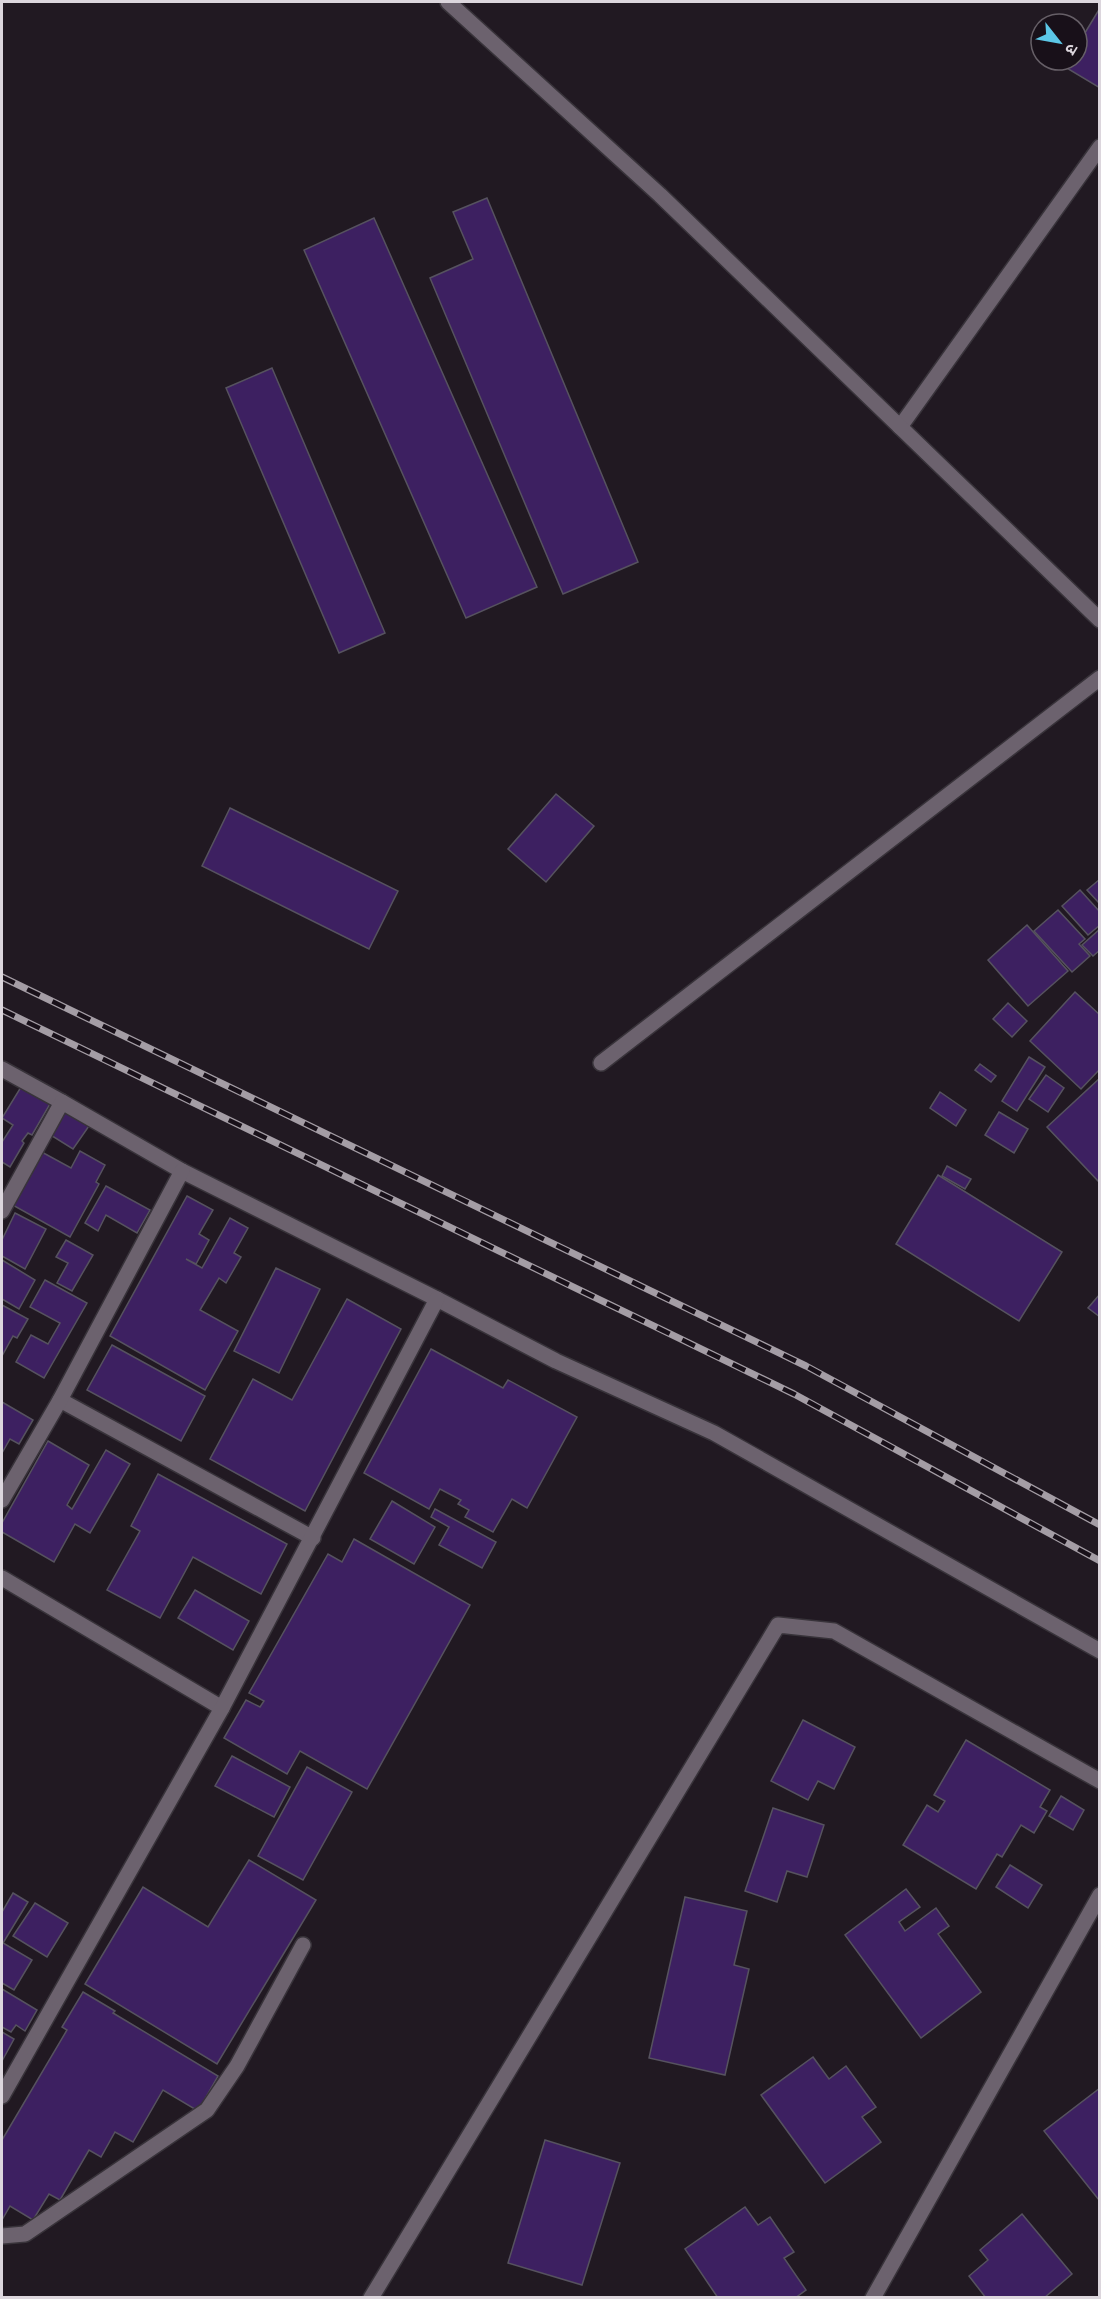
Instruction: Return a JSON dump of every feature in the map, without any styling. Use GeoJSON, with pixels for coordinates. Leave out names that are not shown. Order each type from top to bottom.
{"type":"FeatureCollection","features":[{"type":"Feature","properties":{"kind":"street"},"geometry":{"type":"LineString","coordinates":[[448,2],[660,195],[1100,620]]}},
{"type":"Feature","properties":{"kind":"street"},"geometry":{"type":"LineString","coordinates":[[900,427],[1100,147]]}},
{"type":"Feature","properties":{"kind":"street"},"geometry":{"type":"LineString","coordinates":[[601,1063],[1100,678]]}},
{"type":"Feature","properties":{"kind":"street"},"geometry":{"type":"LineString","coordinates":[[2,1069],[182,1172],[556,1361],[714,1433],[1100,1651]]}},
{"type":"Feature","properties":{"kind":"street"},"geometry":{"type":"LineString","coordinates":[[2,1211],[62,1102]]}},
{"type":"Feature","properties":{"kind":"street"},"geometry":{"type":"LineString","coordinates":[[2,1500],[60,1400],[182,1172]]}},
{"type":"Feature","properties":{"kind":"street"},"geometry":{"type":"LineString","coordinates":[[2,2096],[222,1708],[437,1299]]}},
{"type":"Feature","properties":{"kind":"street"},"geometry":{"type":"LineString","coordinates":[[60,1400],[313,1538]]}},
{"type":"Feature","properties":{"kind":"street"},"geometry":{"type":"LineString","coordinates":[[2,1578],[222,1708]]}},
{"type":"Feature","properties":{"kind":"street"},"geometry":{"type":"LineString","coordinates":[[371,2298],[778,1624],[834,1631],[1100,1781]]}},
{"type":"Feature","properties":{"kind":"street"},"geometry":{"type":"LineString","coordinates":[[873,2298],[1100,1895]]}},
{"type":"Feature","properties":{"kind":"street"},"geometry":{"type":"LineString","coordinates":[[2,2236],[25,2234],[207,2110],[237,2066],[303,1945]]}},
{"type":"Feature","properties":{"kind":"building"},"geometry":{"type":"Polygon","coordinates":[[[1100,8],[1100,88],[1073,72],[1089,72],[1089,26],[1100,8]]]}},
{"type":"Feature","properties":{"kind":"building"},"geometry":{"type":"Polygon","coordinates":[[[487,198],[638,562],[563,594],[430,278],[473,259],[453,212],[487,198]]]}},
{"type":"Feature","properties":{"kind":"building"},"geometry":{"type":"Polygon","coordinates":[[[374,218],[537,587],[466,618],[304,250],[374,218]]]}},
{"type":"Feature","properties":{"kind":"building"},"geometry":{"type":"Polygon","coordinates":[[[272,368],[385,633],[339,653],[226,388],[272,368]]]}},
{"type":"Feature","properties":{"kind":"building"},"geometry":{"type":"Polygon","coordinates":[[[556,794],[594,826],[546,882],[508,849],[556,794]]]}},
{"type":"Feature","properties":{"kind":"building"},"geometry":{"type":"Polygon","coordinates":[[[230,808],[398,891],[369,949],[202,866],[230,808]]]}},
{"type":"Feature","properties":{"kind":"building"},"geometry":{"type":"Polygon","coordinates":[[[1100,879],[1100,904],[1087,890],[1100,879]]]}},
{"type":"Feature","properties":{"kind":"building"},"geometry":{"type":"Polygon","coordinates":[[[1080,890],[1100,912],[1100,925],[1088,935],[1062,906],[1080,890]]]}},
{"type":"Feature","properties":{"kind":"building"},"geometry":{"type":"Polygon","coordinates":[[[1058,910],[1085,939],[1079,944],[1090,956],[1072,972],[1034,931],[1058,910]]]}},
{"type":"Feature","properties":{"kind":"building"},"geometry":{"type":"Polygon","coordinates":[[[1027,925],[1068,971],[1028,1006],[988,960],[1027,925]]]}},
{"type":"Feature","properties":{"kind":"building"},"geometry":{"type":"Polygon","coordinates":[[[1100,929],[1100,950],[1093,956],[1082,945],[1100,929]]]}},
{"type":"Feature","properties":{"kind":"building"},"geometry":{"type":"Polygon","coordinates":[[[1075,992],[1100,1015],[1100,1069],[1081,1089],[1030,1041],[1075,992]]]}},
{"type":"Feature","properties":{"kind":"building"},"geometry":{"type":"Polygon","coordinates":[[[1008,1003],[1027,1021],[1012,1037],[993,1019],[1008,1003]]]}},
{"type":"Feature","properties":{"kind":"building"},"geometry":{"type":"Polygon","coordinates":[[[1029,1057],[1045,1067],[1017,1111],[1002,1101],[1029,1057]]]}},
{"type":"Feature","properties":{"kind":"building"},"geometry":{"type":"Polygon","coordinates":[[[980,1064],[996,1076],[991,1082],[975,1070],[980,1064]]]}},
{"type":"Feature","properties":{"kind":"building"},"geometry":{"type":"Polygon","coordinates":[[[1046,1075],[1064,1088],[1048,1112],[1029,1099],[1046,1075]]]}},
{"type":"Feature","properties":{"kind":"building"},"geometry":{"type":"Polygon","coordinates":[[[1100,1078],[1100,1183],[1047,1127],[1100,1078]]]}},
{"type":"Feature","properties":{"kind":"building"},"geometry":{"type":"Polygon","coordinates":[[[21,1087],[50,1104],[32,1135],[28,1133],[22,1141],[24,1143],[10,1167],[2,1162],[2,1142],[13,1125],[2,1118],[21,1087]]]}},
{"type":"Feature","properties":{"kind":"building"},"geometry":{"type":"Polygon","coordinates":[[[940,1092],[966,1110],[956,1126],[930,1108],[940,1092]]]}},
{"type":"Feature","properties":{"kind":"building"},"geometry":{"type":"Polygon","coordinates":[[[64,1110],[89,1126],[73,1149],[49,1134],[64,1110]]]}},
{"type":"Feature","properties":{"kind":"building"},"geometry":{"type":"Polygon","coordinates":[[[999,1112],[1028,1129],[1014,1153],[985,1135],[999,1112]]]}},
{"type":"Feature","properties":{"kind":"building"},"geometry":{"type":"Polygon","coordinates":[[[38,1150],[71,1168],[80,1151],[105,1165],[96,1182],[99,1184],[70,1237],[9,1203],[38,1150]]]}},
{"type":"Feature","properties":{"kind":"building"},"geometry":{"type":"Polygon","coordinates":[[[947,1166],[971,1179],[965,1189],[942,1176],[947,1166]]]}},
{"type":"Feature","properties":{"kind":"building"},"geometry":{"type":"Polygon","coordinates":[[[938,1175],[1062,1252],[1019,1321],[896,1244],[938,1175]]]}},
{"type":"Feature","properties":{"kind":"building"},"geometry":{"type":"Polygon","coordinates":[[[106,1186],[150,1210],[137,1233],[106,1215],[98,1231],[85,1223],[106,1186]]]}},
{"type":"Feature","properties":{"kind":"building"},"geometry":{"type":"Polygon","coordinates":[[[187,1196],[213,1210],[199,1234],[209,1240],[196,1264],[186,1259],[202,1268],[230,1218],[248,1228],[234,1253],[241,1257],[226,1283],[219,1278],[200,1310],[238,1331],[205,1390],[110,1336],[187,1196]]]}},
{"type":"Feature","properties":{"kind":"building"},"geometry":{"type":"Polygon","coordinates":[[[15,1213],[46,1229],[25,1269],[2,1256],[2,1240],[15,1213]]]}},
{"type":"Feature","properties":{"kind":"building"},"geometry":{"type":"Polygon","coordinates":[[[66,1240],[93,1255],[72,1291],[57,1283],[68,1263],[56,1257],[66,1240]]]}},
{"type":"Feature","properties":{"kind":"building"},"geometry":{"type":"Polygon","coordinates":[[[2,1260],[35,1280],[19,1309],[2,1299],[2,1260]]]}},
{"type":"Feature","properties":{"kind":"building"},"geometry":{"type":"Polygon","coordinates":[[[276,1268],[320,1289],[279,1373],[234,1351],[276,1268]]]}},
{"type":"Feature","properties":{"kind":"building"},"geometry":{"type":"Polygon","coordinates":[[[45,1280],[87,1303],[44,1378],[16,1362],[31,1335],[48,1344],[60,1323],[30,1307],[45,1280]]]}},
{"type":"Feature","properties":{"kind":"building"},"geometry":{"type":"Polygon","coordinates":[[[1100,1294],[1100,1317],[1088,1308],[1100,1294]]]}},
{"type":"Feature","properties":{"kind":"building"},"geometry":{"type":"Polygon","coordinates":[[[347,1299],[401,1329],[305,1511],[210,1459],[253,1379],[292,1400],[347,1299]]]}},
{"type":"Feature","properties":{"kind":"building"},"geometry":{"type":"Polygon","coordinates":[[[2,1305],[28,1319],[17,1338],[13,1336],[2,1356],[2,1305]]]}},
{"type":"Feature","properties":{"kind":"building"},"geometry":{"type":"Polygon","coordinates":[[[112,1345],[205,1396],[181,1441],[87,1390],[112,1345]]]}},
{"type":"Feature","properties":{"kind":"building"},"geometry":{"type":"Polygon","coordinates":[[[431,1349],[503,1388],[508,1380],[577,1417],[527,1508],[512,1499],[493,1532],[465,1517],[469,1510],[458,1504],[461,1500],[440,1489],[429,1509],[364,1473],[431,1349]]]}},
{"type":"Feature","properties":{"kind":"building"},"geometry":{"type":"Polygon","coordinates":[[[2,1402],[33,1420],[19,1444],[10,1439],[2,1453],[2,1402]]]}},
{"type":"Feature","properties":{"kind":"building"},"geometry":{"type":"Polygon","coordinates":[[[48,1441],[89,1465],[67,1505],[72,1509],[106,1450],[130,1464],[90,1533],[75,1524],[54,1562],[2,1532],[2,1523],[48,1441]]]}},
{"type":"Feature","properties":{"kind":"building"},"geometry":{"type":"Polygon","coordinates":[[[158,1474],[287,1544],[261,1594],[193,1557],[160,1618],[107,1590],[140,1531],[131,1526],[158,1474]]]}},
{"type":"Feature","properties":{"kind":"building"},"geometry":{"type":"Polygon","coordinates":[[[392,1501],[435,1527],[414,1564],[370,1539],[392,1501]]]}},
{"type":"Feature","properties":{"kind":"building"},"geometry":{"type":"Polygon","coordinates":[[[435,1509],[496,1542],[482,1568],[439,1545],[449,1527],[431,1517],[435,1509]]]}},
{"type":"Feature","properties":{"kind":"building"},"geometry":{"type":"Polygon","coordinates":[[[354,1539],[470,1605],[367,1789],[300,1751],[287,1774],[224,1738],[246,1700],[260,1707],[264,1701],[249,1693],[328,1554],[342,1562],[354,1539]]]}},
{"type":"Feature","properties":{"kind":"building"},"geometry":{"type":"Polygon","coordinates":[[[195,1590],[249,1621],[233,1650],[178,1618],[195,1590]]]}},
{"type":"Feature","properties":{"kind":"building"},"geometry":{"type":"Polygon","coordinates":[[[803,1720],[855,1747],[834,1789],[818,1781],[808,1800],[771,1781],[803,1720]]]}},
{"type":"Feature","properties":{"kind":"building"},"geometry":{"type":"Polygon","coordinates":[[[966,1740],[1050,1790],[1040,1807],[1047,1811],[1034,1833],[1021,1825],[1002,1857],[997,1854],[976,1889],[903,1845],[927,1805],[938,1812],[945,1801],[934,1795],[966,1740]]]}},
{"type":"Feature","properties":{"kind":"building"},"geometry":{"type":"Polygon","coordinates":[[[232,1756],[290,1787],[274,1817],[215,1786],[232,1756]]]}},
{"type":"Feature","properties":{"kind":"building"},"geometry":{"type":"Polygon","coordinates":[[[307,1767],[352,1792],[303,1880],[258,1856],[307,1767]]]}},
{"type":"Feature","properties":{"kind":"building"},"geometry":{"type":"Polygon","coordinates":[[[1061,1796],[1084,1810],[1073,1830],[1049,1816],[1061,1796]]]}},
{"type":"Feature","properties":{"kind":"building"},"geometry":{"type":"Polygon","coordinates":[[[773,1808],[824,1825],[807,1877],[787,1871],[777,1902],[745,1891],[773,1808]]]}},
{"type":"Feature","properties":{"kind":"building"},"geometry":{"type":"Polygon","coordinates":[[[249,1860],[316,1900],[217,2064],[85,1984],[143,1887],[208,1927],[249,1860]]]}},
{"type":"Feature","properties":{"kind":"building"},"geometry":{"type":"Polygon","coordinates":[[[1010,1865],[1042,1885],[1028,1908],[996,1887],[1010,1865]]]}},
{"type":"Feature","properties":{"kind":"building"},"geometry":{"type":"Polygon","coordinates":[[[906,1889],[920,1907],[899,1922],[905,1931],[936,1908],[949,1926],[938,1934],[981,1992],[921,2038],[845,1935],[906,1889]]]}},
{"type":"Feature","properties":{"kind":"building"},"geometry":{"type":"Polygon","coordinates":[[[13,1893],[28,1902],[3,1943],[32,1960],[14,1990],[2,1983],[2,1912],[13,1893]]]}},
{"type":"Feature","properties":{"kind":"building"},"geometry":{"type":"Polygon","coordinates":[[[685,1897],[747,1911],[734,1965],[749,1969],[725,2075],[649,2058],[685,1897]]]}},
{"type":"Feature","properties":{"kind":"building"},"geometry":{"type":"Polygon","coordinates":[[[35,1903],[68,1923],[47,1957],[13,1936],[35,1903]]]}},
{"type":"Feature","properties":{"kind":"building"},"geometry":{"type":"Polygon","coordinates":[[[2,1989],[37,2010],[25,2031],[16,2025],[11,2032],[2,2027],[2,1989]]]}},
{"type":"Feature","properties":{"kind":"building"},"geometry":{"type":"Polygon","coordinates":[[[83,1992],[115,2011],[113,2013],[218,2076],[198,2111],[163,2090],[133,2142],[115,2132],[101,2157],[89,2150],[60,2200],[49,2194],[33,2220],[10,2206],[2,2220],[2,2140],[67,2030],[62,2027],[83,1992]]]}},
{"type":"Feature","properties":{"kind":"building"},"geometry":{"type":"Polygon","coordinates":[[[2,2032],[14,2039],[2,2061],[2,2032]]]}},
{"type":"Feature","properties":{"kind":"building"},"geometry":{"type":"Polygon","coordinates":[[[813,2057],[829,2079],[846,2066],[876,2107],[862,2117],[881,2142],[825,2183],[761,2095],[813,2057]]]}},
{"type":"Feature","properties":{"kind":"building"},"geometry":{"type":"Polygon","coordinates":[[[1100,2088],[1100,2200],[1099,2200],[1044,2131],[1100,2088]]]}},
{"type":"Feature","properties":{"kind":"building"},"geometry":{"type":"Polygon","coordinates":[[[545,2140],[620,2163],[582,2285],[508,2263],[545,2140]]]}},
{"type":"Feature","properties":{"kind":"building"},"geometry":{"type":"Polygon","coordinates":[[[745,2207],[758,2225],[770,2217],[794,2252],[784,2258],[806,2290],[795,2298],[718,2298],[685,2249],[745,2207]]]}},
{"type":"Feature","properties":{"kind":"building"},"geometry":{"type":"Polygon","coordinates":[[[1022,2214],[1072,2274],[1044,2298],[986,2298],[969,2276],[988,2260],[980,2250],[1022,2214]]]}},
{"type":"Feature","properties":{"kind":"railway"},"geometry":{"type":"LineString","coordinates":[[2,977],[806,1366],[1100,1525]]}},
{"type":"Feature","properties":{"kind":"railway"},"geometry":{"type":"LineString","coordinates":[[2,1010],[794,1394],[1100,1561]]}}]}
